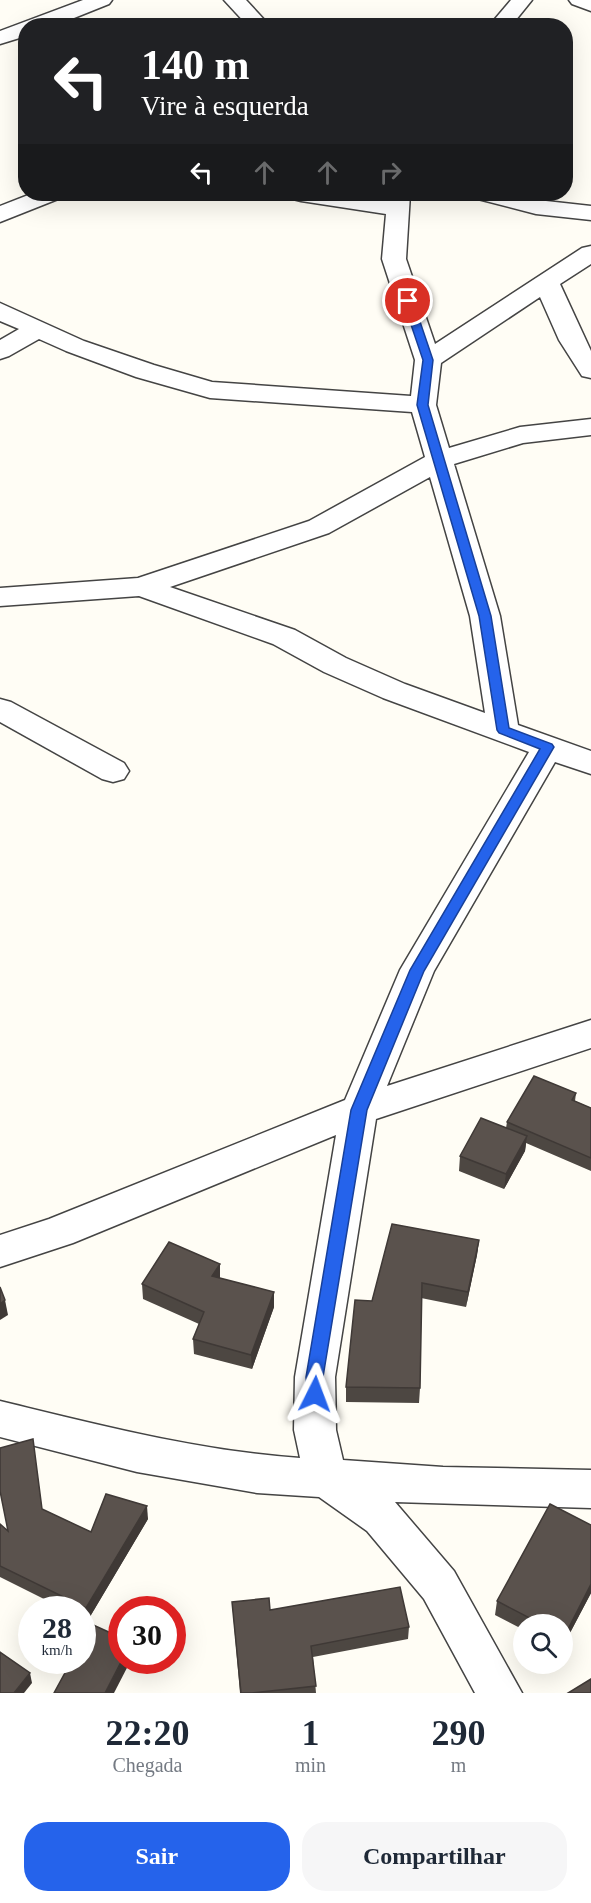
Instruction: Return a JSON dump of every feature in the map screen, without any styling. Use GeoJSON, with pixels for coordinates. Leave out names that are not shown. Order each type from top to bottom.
{"type":"FeatureCollection","features":[{"type":"Feature","properties":{"kind":"street"},"geometry":{"type":"LineString","coordinates":[[54,18],[102,0]]}},
{"type":"Feature","properties":{"kind":"street"},"geometry":{"type":"LineString","coordinates":[[234,0],[252,18]]}},
{"type":"Feature","properties":{"kind":"street"},"geometry":{"type":"LineString","coordinates":[[506,18],[522,0]]}},
{"type":"Feature","properties":{"kind":"street"},"geometry":{"type":"LineString","coordinates":[[579,0],[591,5]]}},
{"type":"Feature","properties":{"kind":"street"},"geometry":{"type":"LineString","coordinates":[[0,38],[18,31]]}},
{"type":"Feature","properties":{"kind":"street"},"geometry":{"type":"LineString","coordinates":[[0,215],[33,201]]}},
{"type":"Feature","properties":{"kind":"street"},"geometry":{"type":"LineString","coordinates":[[399,201],[394,259],[428,360],[423,405],[485,616],[503,730]]}},
{"type":"Feature","properties":{"kind":"street"},"geometry":{"type":"LineString","coordinates":[[513,201],[536,207],[591,213]]}},
{"type":"Feature","properties":{"kind":"street"},"geometry":{"type":"LineString","coordinates":[[428,360],[548,284],[591,253]]}},
{"type":"Feature","properties":{"kind":"street"},"geometry":{"type":"LineString","coordinates":[[548,284],[559,315],[581,358],[591,370]]}},
{"type":"Feature","properties":{"kind":"street"},"geometry":{"type":"LineString","coordinates":[[0,310],[38,329],[145,371],[210,390],[423,405]]}},
{"type":"Feature","properties":{"kind":"street"},"geometry":{"type":"LineString","coordinates":[[0,351],[38,329]]}},
{"type":"Feature","properties":{"kind":"street"},"geometry":{"type":"LineString","coordinates":[[0,597],[141,587],[319,527],[440,460],[520,435],[591,427]]}},
{"type":"Feature","properties":{"kind":"street"},"geometry":{"type":"LineString","coordinates":[[141,587],[284,637],[367,680],[591,763]]}},
{"type":"Feature","properties":{"kind":"street"},"geometry":{"type":"LineString","coordinates":[[0,709],[113,771]]}},
{"type":"Feature","properties":{"kind":"street"},"geometry":{"type":"LineString","coordinates":[[499,1693],[439,1585],[382,1517],[326,1478],[315,1430],[315,1377],[359,1110],[417,970],[548,747]]}},
{"type":"Feature","properties":{"kind":"street"},"geometry":{"type":"LineString","coordinates":[[0,1251],[59,1232],[359,1110],[591,1034]]}},
{"type":"Feature","properties":{"kind":"street"},"geometry":{"type":"LineString","coordinates":[[0,1419],[137,1453],[257,1474],[443,1486],[591,1489]]}},
{"type":"Feature","properties":{"kind":"building"},"geometry":{"type":"Polygon","coordinates":[[[534,1076],[576,1093],[572,1100],[591,1108],[591,1158],[507,1122],[534,1076]]]}},
{"type":"Feature","properties":{"kind":"building"},"geometry":{"type":"Polygon","coordinates":[[[481,1118],[527,1136],[506,1174],[460,1156],[481,1118]]]}},
{"type":"Feature","properties":{"kind":"building"},"geometry":{"type":"Polygon","coordinates":[[[392,1224],[479,1240],[468,1292],[422,1283],[420,1388],[346,1387],[355,1300],[372,1301],[392,1224]]]}},
{"type":"Feature","properties":{"kind":"building"},"geometry":{"type":"Polygon","coordinates":[[[169,1242],[220,1264],[212,1276],[274,1292],[251,1355],[193,1339],[204,1312],[142,1284],[169,1242]]]}},
{"type":"Feature","properties":{"kind":"building"},"geometry":{"type":"Polygon","coordinates":[[[0,1287],[5,1300],[0,1304],[0,1287]]]}},
{"type":"Feature","properties":{"kind":"building"},"geometry":{"type":"Polygon","coordinates":[[[33,1439],[42,1509],[91,1532],[106,1494],[147,1506],[93,1596],[61,1596],[0,1566],[0,1524],[8,1531],[0,1491],[0,1448],[33,1439]]]}},
{"type":"Feature","properties":{"kind":"building"},"geometry":{"type":"Polygon","coordinates":[[[550,1504],[591,1525],[591,1584],[573,1619],[573,1614],[522,1614],[497,1601],[550,1504]]]}},
{"type":"Feature","properties":{"kind":"building"},"geometry":{"type":"Polygon","coordinates":[[[400,1587],[409,1627],[311,1646],[316,1686],[241,1693],[232,1602],[269,1598],[270,1610],[400,1587]]]}},
{"type":"Feature","properties":{"kind":"building"},"geometry":{"type":"Polygon","coordinates":[[[96,1626],[108,1632],[108,1674],[115,1674],[105,1693],[54,1693],[64,1674],[96,1674],[96,1626]]]}},
{"type":"Feature","properties":{"kind":"building"},"geometry":{"type":"Polygon","coordinates":[[[0,1652],[18,1665],[18,1674],[29,1674],[14,1693],[0,1693],[0,1652]]]}},
{"type":"Feature","properties":{"kind":"building"},"geometry":{"type":"Polygon","coordinates":[[[591,1679],[591,1693],[568,1693],[591,1679]]]}},
{"type":"Feature","properties":{"kind":"route"},"geometry":{"type":"LineString","coordinates":[[315,1394],[315,1377],[359,1110],[417,970],[548,747],[503,730],[485,616],[423,405],[428,360],[408,301]]}}]}
